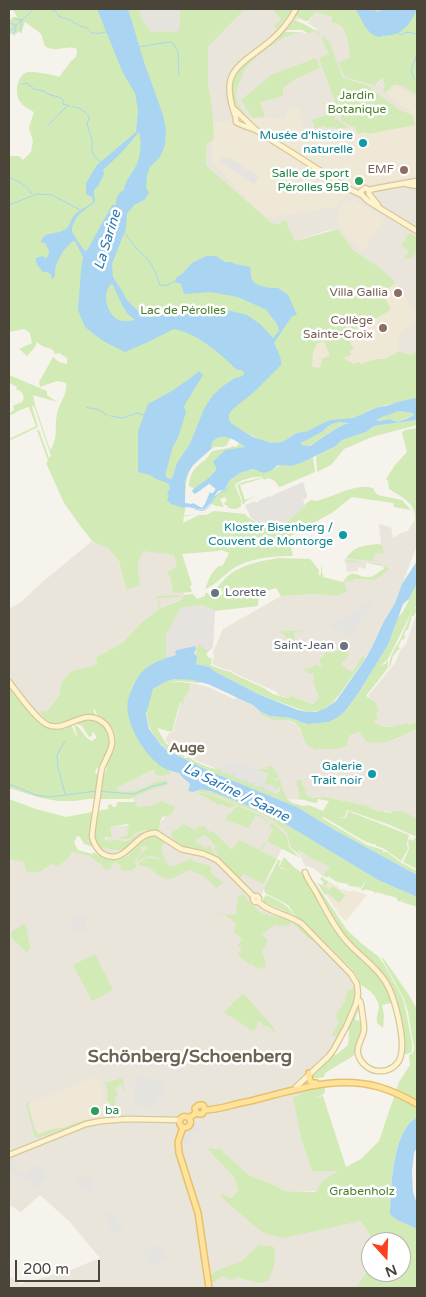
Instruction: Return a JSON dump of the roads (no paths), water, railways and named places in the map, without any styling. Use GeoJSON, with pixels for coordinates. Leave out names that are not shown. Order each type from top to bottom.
{"type":"FeatureCollection","features":[{"type":"Feature","properties":{"kind":"main road"},"geometry":{"type":"LineString","coordinates":[[296,9],[279,33],[245,59],[236,69],[230,85],[229,94],[232,105],[241,120],[349,189],[365,193],[384,210],[417,231]]}},
{"type":"Feature","properties":{"kind":"main road"},"geometry":{"type":"LineString","coordinates":[[365,193],[378,188],[413,183]]}},
{"type":"Feature","properties":{"kind":"main road"},"geometry":{"type":"LineString","coordinates":[[9,682],[33,711],[47,724],[60,726],[80,718],[89,717],[101,721],[106,726],[112,743],[102,767],[92,837],[98,850],[105,855],[119,856],[142,837],[152,832],[160,834],[176,846],[215,859],[254,897],[259,897],[258,901],[264,907],[294,918],[308,929],[352,974],[358,988],[357,999],[347,1025],[334,1050],[296,1086],[296,1089]]}},
{"type":"Feature","properties":{"kind":"main road"},"geometry":{"type":"LineString","coordinates":[[305,872],[342,937],[376,969],[386,982],[395,1001],[402,1050],[397,1064],[388,1070],[379,1072],[370,1070],[360,1059],[358,1048],[363,1035],[364,1025],[361,1004],[357,999]]}},
{"type":"Feature","properties":{"kind":"main road"},"geometry":{"type":"LineString","coordinates":[[310,1073],[310,1081],[318,1084]]}},
{"type":"Feature","properties":{"kind":"main road"},"geometry":{"type":"LineString","coordinates":[[9,1155],[86,1124],[101,1120],[180,1120],[183,1117],[189,1118],[196,1113],[204,1113],[205,1110],[318,1084],[350,1082],[371,1085],[393,1092],[417,1104]]}},
{"type":"Feature","properties":{"kind":"main road"},"geometry":{"type":"LineString","coordinates":[[182,1127],[187,1127],[190,1124],[189,1118]]}},
{"type":"Feature","properties":{"kind":"main road"},"geometry":{"type":"LineString","coordinates":[[180,1120],[182,1127],[178,1142],[179,1153],[198,1213],[209,1288]]}},
{"type":"Feature","properties":{"kind":"water","name":"Lac de Pérolles"},"geometry":{"type":"Polygon","coordinates":[[[97,9],[128,9],[166,129],[165,145],[160,157],[150,167],[147,175],[146,187],[149,193],[144,200],[134,205],[127,214],[126,228],[112,264],[113,277],[127,300],[142,315],[148,317],[210,309],[247,315],[260,324],[273,338],[279,331],[277,324],[267,310],[238,297],[210,292],[184,294],[181,284],[175,282],[176,278],[192,263],[206,256],[216,256],[225,262],[250,267],[254,282],[265,287],[278,288],[288,295],[297,315],[292,316],[274,343],[280,356],[281,365],[255,391],[233,409],[229,414],[229,420],[232,424],[253,437],[272,443],[282,442],[297,433],[308,431],[331,420],[353,418],[378,407],[415,398],[417,398],[417,420],[374,426],[366,432],[342,440],[336,446],[291,466],[278,465],[264,473],[253,469],[240,473],[230,480],[224,490],[218,491],[206,481],[216,470],[213,462],[225,450],[245,447],[228,438],[220,437],[212,442],[211,449],[193,465],[185,481],[185,503],[193,503],[202,508],[210,492],[215,496],[208,506],[203,509],[184,508],[171,504],[167,500],[169,484],[150,475],[138,472],[138,431],[148,404],[172,391],[199,371],[203,375],[184,406],[186,413],[179,435],[173,446],[165,475],[167,478],[172,479],[177,463],[190,444],[204,409],[213,395],[235,378],[243,376],[244,372],[237,370],[200,339],[174,329],[125,352],[103,341],[85,327],[78,310],[83,257],[75,241],[63,252],[56,266],[55,276],[52,279],[51,274],[43,272],[37,264],[36,258],[42,256],[46,258],[48,256],[49,251],[45,243],[41,242],[44,236],[66,229],[75,215],[92,203],[92,197],[86,194],[86,183],[97,165],[136,132],[138,111],[135,93],[123,73],[97,9]],[[139,132],[103,170],[104,174],[94,190],[95,201],[75,220],[72,232],[85,251],[88,249],[112,205],[116,204],[116,199],[120,192],[124,190],[137,164],[140,150],[139,132]],[[111,284],[106,298],[111,313],[121,321],[135,320],[127,313],[113,285],[111,284]],[[398,411],[377,420],[389,419],[397,422],[414,415],[413,413],[398,411]],[[348,423],[332,424],[322,432],[301,443],[301,445],[310,446],[333,430],[348,423]]]}},
{"type":"Feature","properties":{"kind":"water"},"geometry":{"type":"Polygon","coordinates":[[[355,9],[373,9],[377,12],[383,9],[417,9],[410,21],[400,32],[379,37],[370,33],[355,9]]]}},
{"type":"Feature","properties":{"kind":"water"},"geometry":{"type":"Polygon","coordinates":[[[417,561],[417,583],[409,599],[403,604],[388,645],[359,692],[346,710],[338,717],[329,722],[308,724],[291,718],[270,716],[261,712],[253,705],[208,684],[192,680],[175,679],[153,689],[146,714],[149,729],[167,750],[207,770],[297,807],[417,875],[417,897],[378,880],[277,819],[211,791],[201,789],[193,792],[188,791],[190,784],[179,773],[161,766],[139,742],[131,725],[127,708],[128,698],[133,686],[142,672],[163,659],[176,655],[175,652],[177,650],[195,646],[196,664],[210,667],[214,671],[258,694],[307,712],[316,712],[326,708],[336,701],[366,658],[395,603],[402,584],[417,561]]]}},
{"type":"Feature","properties":{"kind":"water"},"geometry":{"type":"Polygon","coordinates":[[[417,1117],[417,1147],[414,1153],[412,1172],[413,1192],[417,1204],[417,1229],[397,1220],[390,1214],[393,1168],[399,1144],[408,1125],[417,1117]]]}},
{"type":"Feature","properties":{"kind":"waterway"},"geometry":{"type":"LineString","coordinates":[[9,23],[16,25],[33,9]]}},
{"type":"Feature","properties":{"kind":"waterway"},"geometry":{"type":"LineString","coordinates":[[50,9],[55,11],[60,17],[86,27],[92,33],[106,32]]}},
{"type":"Feature","properties":{"kind":"waterway"},"geometry":{"type":"LineString","coordinates":[[15,19],[22,20]]}},
{"type":"Feature","properties":{"kind":"waterway"},"geometry":{"type":"LineString","coordinates":[[21,21],[21,33]]}},
{"type":"Feature","properties":{"kind":"waterway"},"geometry":{"type":"LineString","coordinates":[[9,35],[9,32],[15,26]]}},
{"type":"Feature","properties":{"kind":"waterway"},"geometry":{"type":"LineString","coordinates":[[14,35],[16,26]]}},
{"type":"Feature","properties":{"kind":"waterway"},"geometry":{"type":"LineString","coordinates":[[398,33],[401,35],[409,32],[417,35]]}},
{"type":"Feature","properties":{"kind":"waterway"},"geometry":{"type":"LineString","coordinates":[[138,47],[173,43],[178,51],[179,75]]}},
{"type":"Feature","properties":{"kind":"waterway"},"geometry":{"type":"LineString","coordinates":[[414,79],[411,70],[417,54]]}},
{"type":"Feature","properties":{"kind":"waterway"},"geometry":{"type":"LineString","coordinates":[[22,84],[27,83],[34,89],[61,98],[63,104],[70,106]]}},
{"type":"Feature","properties":{"kind":"waterway"},"geometry":{"type":"LineString","coordinates":[[48,125],[67,106]]}},
{"type":"Feature","properties":{"kind":"waterway"},"geometry":{"type":"LineString","coordinates":[[73,107],[79,108],[86,113]]}},
{"type":"Feature","properties":{"kind":"waterway"},"geometry":{"type":"LineString","coordinates":[[88,115],[87,124],[92,140],[93,154],[100,162]]}},
{"type":"Feature","properties":{"kind":"waterway"},"geometry":{"type":"LineString","coordinates":[[9,177],[25,186],[32,194]]}},
{"type":"Feature","properties":{"kind":"waterway"},"geometry":{"type":"LineString","coordinates":[[9,205],[37,194],[52,195],[80,210]]}},
{"type":"Feature","properties":{"kind":"waterway","name":"La Sarine"},"geometry":{"type":"LineString","coordinates":[[124,232],[136,248],[148,259],[160,285],[176,281]]}},
{"type":"Feature","properties":{"kind":"waterway"},"geometry":{"type":"LineString","coordinates":[[86,407],[100,410],[107,415]]}},
{"type":"Feature","properties":{"kind":"waterway"},"geometry":{"type":"LineString","coordinates":[[111,416],[123,418],[137,413],[144,415]]}},
{"type":"Feature","properties":{"kind":"waterway","name":"La Sarine / Saane"},"geometry":{"type":"LineString","coordinates":[[195,491],[213,478]]}},
{"type":"Feature","properties":{"kind":"waterway"},"geometry":{"type":"LineString","coordinates":[[195,509],[204,510],[209,507],[215,497],[227,490],[226,488]]}},
{"type":"Feature","properties":{"kind":"waterway"},"geometry":{"type":"LineString","coordinates":[[211,498],[217,490]]}},
{"type":"Feature","properties":{"kind":"waterway"},"geometry":{"type":"LineString","coordinates":[[65,741],[57,755],[65,794]]}},
{"type":"Feature","properties":{"kind":"waterway"},"geometry":{"type":"LineString","coordinates":[[9,784],[36,795],[50,797],[96,791],[134,794],[153,786],[167,783]]}},
{"type":"Feature","properties":{"kind":"place","name":"Musée d'histoire naturelle"},"geometry":{"type":"Point","coordinates":[363,143]}},
{"type":"Feature","properties":{"kind":"place","name":"EMF"},"geometry":{"type":"Point","coordinates":[404,170]}},
{"type":"Feature","properties":{"kind":"place","name":"Salle de sport Pérolles 95B"},"geometry":{"type":"Point","coordinates":[359,181]}},
{"type":"Feature","properties":{"kind":"place","name":"Villa Gallia"},"geometry":{"type":"Point","coordinates":[398,293]}},
{"type":"Feature","properties":{"kind":"place","name":"Collège Sainte-Croix"},"geometry":{"type":"Point","coordinates":[383,328]}},
{"type":"Feature","properties":{"kind":"place","name":"Kloster Bisenberg / Couvent de Montorge"},"geometry":{"type":"Point","coordinates":[343,535]}},
{"type":"Feature","properties":{"kind":"place","name":"Lorette"},"geometry":{"type":"Point","coordinates":[215,593]}},
{"type":"Feature","properties":{"kind":"place","name":"Saint-Jean"},"geometry":{"type":"Point","coordinates":[344,646]}},
{"type":"Feature","properties":{"kind":"place","name":"Galerie Trait noir"},"geometry":{"type":"Point","coordinates":[372,774]}},
{"type":"Feature","properties":{"kind":"place","name":"ba"},"geometry":{"type":"Point","coordinates":[95,1111]}},
{"type":"Feature","properties":{"kind":"district","name":"Auge"},"geometry":{"type":"Point","coordinates":[187,748]}},
{"type":"Feature","properties":{"kind":"district","name":"Schönberg/Schoenberg"},"geometry":{"type":"Point","coordinates":[190,1057]}},
{"type":"Feature","properties":{"kind":"park label","name":"Jardin Botanique"},"geometry":{"type":"Point","coordinates":[357,103]}},
{"type":"Feature","properties":{"kind":"park label","name":"Grabenholz"},"geometry":{"type":"Point","coordinates":[362,1192]}}]}
